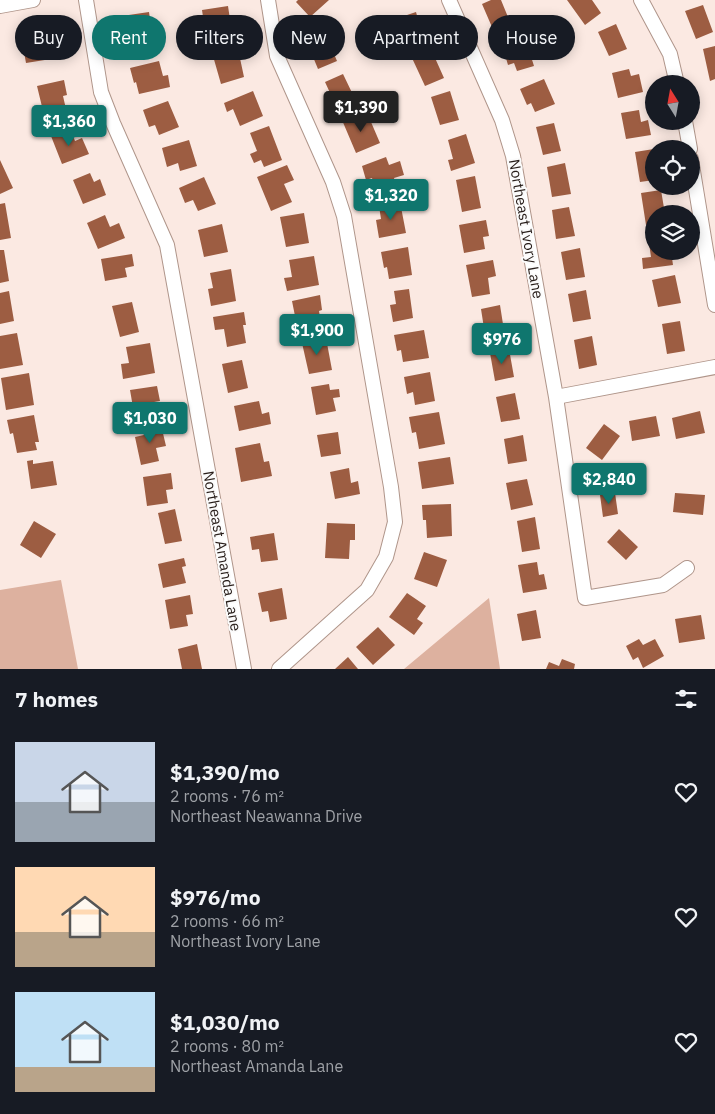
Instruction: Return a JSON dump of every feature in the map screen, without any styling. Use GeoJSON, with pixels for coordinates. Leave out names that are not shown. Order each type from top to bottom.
{"type":"FeatureCollection","features":[{"type":"Feature","properties":{"kind":"street"},"geometry":{"type":"LineString","coordinates":[[0,6],[33,0]]}},
{"type":"Feature","properties":{"kind":"street","name":"Northeast Amanda Lane"},"geometry":{"type":"LineString","coordinates":[[86,0],[101,92],[167,245],[244,669]]}},
{"type":"Feature","properties":{"kind":"street"},"geometry":{"type":"LineString","coordinates":[[268,0],[277,56],[333,182],[344,216],[391,488],[395,522],[386,557],[366,590],[279,669]]}},
{"type":"Feature","properties":{"kind":"street","name":"Northeast Ivory Lane"},"geometry":{"type":"LineString","coordinates":[[449,0],[502,120],[513,156],[556,397],[585,598],[663,585],[687,568]]}},
{"type":"Feature","properties":{"kind":"street"},"geometry":{"type":"LineString","coordinates":[[640,0],[670,54],[676,75]]}},
{"type":"Feature","properties":{"kind":"street"},"geometry":{"type":"LineString","coordinates":[[697,195],[715,305]]}},
{"type":"Feature","properties":{"kind":"street"},"geometry":{"type":"LineString","coordinates":[[556,397],[715,367]]}},
{"type":"Feature","properties":{"kind":"shaded area"},"geometry":{"type":"Polygon","coordinates":[[[61,580],[78,669],[0,669],[0,590],[61,580]]]}},
{"type":"Feature","properties":{"kind":"shaded area"},"geometry":{"type":"Polygon","coordinates":[[[489,598],[500,669],[404,669],[489,598]]]}},
{"type":"Feature","properties":{"kind":"building"},"geometry":{"type":"Polygon","coordinates":[[[298,0],[329,0],[312,15],[308,15],[296,2],[298,0]]]}},
{"type":"Feature","properties":{"kind":"building"},"geometry":{"type":"Polygon","coordinates":[[[491,0],[501,0],[507,15],[488,15],[488,18],[482,4],[491,0]]]}},
{"type":"Feature","properties":{"kind":"building"},"geometry":{"type":"Polygon","coordinates":[[[567,0],[592,0],[601,13],[585,25],[567,0]]]}},
{"type":"Feature","properties":{"kind":"building"},"geometry":{"type":"Polygon","coordinates":[[[703,5],[713,32],[696,39],[685,11],[703,5]]]}},
{"type":"Feature","properties":{"kind":"building"},"geometry":{"type":"Polygon","coordinates":[[[228,6],[229,15],[203,15],[202,10],[228,6]]]}},
{"type":"Feature","properties":{"kind":"building"},"geometry":{"type":"Polygon","coordinates":[[[149,12],[149,15],[129,15],[149,12]]]}},
{"type":"Feature","properties":{"kind":"building"},"geometry":{"type":"Polygon","coordinates":[[[616,24],[627,49],[609,56],[598,32],[616,24]]]}},
{"type":"Feature","properties":{"kind":"building"},"geometry":{"type":"Polygon","coordinates":[[[715,46],[715,79],[710,81],[703,49],[715,46]]]}},
{"type":"Feature","properties":{"kind":"building"},"geometry":{"type":"Polygon","coordinates":[[[25,60],[45,60],[26,63],[25,60]]]}},
{"type":"Feature","properties":{"kind":"building"},"geometry":{"type":"Polygon","coordinates":[[[214,60],[240,60],[244,77],[221,84],[214,60]]]}},
{"type":"Feature","properties":{"kind":"building"},"geometry":{"type":"Polygon","coordinates":[[[314,60],[337,60],[337,61],[318,69],[314,60]]]}},
{"type":"Feature","properties":{"kind":"building"},"geometry":{"type":"Polygon","coordinates":[[[413,60],[436,60],[444,78],[425,86],[413,60]]]}},
{"type":"Feature","properties":{"kind":"building"},"geometry":{"type":"Polygon","coordinates":[[[507,60],[532,60],[534,66],[517,71],[514,63],[508,65],[507,60]]]}},
{"type":"Feature","properties":{"kind":"building"},"geometry":{"type":"Polygon","coordinates":[[[159,61],[163,76],[168,75],[170,87],[139,94],[130,68],[159,61]]]}},
{"type":"Feature","properties":{"kind":"building"},"geometry":{"type":"Polygon","coordinates":[[[629,69],[631,76],[639,74],[643,92],[618,98],[612,73],[629,69]]]}},
{"type":"Feature","properties":{"kind":"building"},"geometry":{"type":"Polygon","coordinates":[[[343,74],[355,99],[337,108],[325,82],[343,74]]]}},
{"type":"Feature","properties":{"kind":"building"},"geometry":{"type":"Polygon","coordinates":[[[544,79],[555,104],[535,112],[531,103],[527,105],[520,89],[544,79]]]}},
{"type":"Feature","properties":{"kind":"building"},"geometry":{"type":"Polygon","coordinates":[[[64,80],[67,95],[63,96],[66,109],[44,115],[37,86],[64,80]]]}},
{"type":"Feature","properties":{"kind":"building"},"geometry":{"type":"Polygon","coordinates":[[[253,91],[263,116],[240,126],[233,109],[227,112],[224,103],[253,91]]]}},
{"type":"Feature","properties":{"kind":"building"},"geometry":{"type":"Polygon","coordinates":[[[450,91],[459,120],[440,125],[431,97],[450,91]]]}},
{"type":"Feature","properties":{"kind":"building"},"geometry":{"type":"Polygon","coordinates":[[[168,101],[179,127],[159,135],[155,125],[149,127],[143,110],[168,101]]]}},
{"type":"Feature","properties":{"kind":"building"},"geometry":{"type":"Polygon","coordinates":[[[639,110],[641,122],[645,121],[645,130],[650,130],[651,135],[626,139],[621,113],[639,110]]]}},
{"type":"Feature","properties":{"kind":"building"},"geometry":{"type":"Polygon","coordinates":[[[355,114],[357,119],[368,115],[380,143],[356,153],[342,120],[355,114]]]}},
{"type":"Feature","properties":{"kind":"building"},"geometry":{"type":"Polygon","coordinates":[[[554,123],[561,151],[543,155],[536,127],[554,123]]]}},
{"type":"Feature","properties":{"kind":"building"},"geometry":{"type":"Polygon","coordinates":[[[269,126],[282,160],[264,167],[261,160],[254,163],[250,154],[257,151],[250,133],[269,126]]]}},
{"type":"Feature","properties":{"kind":"building"},"geometry":{"type":"Polygon","coordinates":[[[70,129],[75,141],[82,138],[89,154],[62,164],[51,136],[70,129]]]}},
{"type":"Feature","properties":{"kind":"building"},"geometry":{"type":"Polygon","coordinates":[[[466,134],[475,163],[451,171],[448,160],[453,159],[448,140],[466,134]]]}},
{"type":"Feature","properties":{"kind":"building"},"geometry":{"type":"Polygon","coordinates":[[[189,140],[197,166],[180,171],[178,163],[167,167],[162,148],[189,140]]]}},
{"type":"Feature","properties":{"kind":"building"},"geometry":{"type":"Polygon","coordinates":[[[645,150],[645,181],[640,182],[635,152],[645,150]]]}},
{"type":"Feature","properties":{"kind":"building"},"geometry":{"type":"Polygon","coordinates":[[[386,157],[389,165],[400,161],[404,175],[394,178],[396,185],[376,192],[372,178],[366,180],[362,166],[386,157]]]}},
{"type":"Feature","properties":{"kind":"building"},"geometry":{"type":"Polygon","coordinates":[[[0,160],[13,188],[0,194],[0,160]]]}},
{"type":"Feature","properties":{"kind":"building"},"geometry":{"type":"Polygon","coordinates":[[[565,163],[571,194],[552,197],[547,167],[565,163]]]}},
{"type":"Feature","properties":{"kind":"building"},"geometry":{"type":"Polygon","coordinates":[[[287,165],[294,180],[284,184],[292,202],[271,211],[257,177],[287,165]]]}},
{"type":"Feature","properties":{"kind":"building"},"geometry":{"type":"Polygon","coordinates":[[[90,173],[94,182],[100,179],[106,195],[83,204],[73,180],[90,173]]]}},
{"type":"Feature","properties":{"kind":"building"},"geometry":{"type":"Polygon","coordinates":[[[475,176],[481,208],[462,212],[456,180],[475,176]]]}},
{"type":"Feature","properties":{"kind":"building"},"geometry":{"type":"Polygon","coordinates":[[[204,177],[216,204],[198,211],[193,200],[185,203],[179,188],[204,177]]]}},
{"type":"Feature","properties":{"kind":"building"},"geometry":{"type":"Polygon","coordinates":[[[645,192],[645,195],[662,195],[664,205],[645,205],[645,219],[641,193],[645,192]]]}},
{"type":"Feature","properties":{"kind":"building"},"geometry":{"type":"Polygon","coordinates":[[[400,202],[406,233],[379,238],[376,220],[381,219],[379,206],[400,202]]]}},
{"type":"Feature","properties":{"kind":"building"},"geometry":{"type":"Polygon","coordinates":[[[5,203],[11,238],[0,240],[0,204],[5,203]]]}},
{"type":"Feature","properties":{"kind":"building"},"geometry":{"type":"Polygon","coordinates":[[[569,207],[575,236],[556,239],[552,210],[569,207]]]}},
{"type":"Feature","properties":{"kind":"building"},"geometry":{"type":"Polygon","coordinates":[[[304,213],[309,243],[286,247],[280,217],[304,213]]]}},
{"type":"Feature","properties":{"kind":"building"},"geometry":{"type":"Polygon","coordinates":[[[105,215],[110,227],[119,223],[125,238],[98,249],[87,223],[105,215]]]}},
{"type":"Feature","properties":{"kind":"building"},"geometry":{"type":"Polygon","coordinates":[[[486,220],[489,236],[483,237],[485,249],[464,253],[459,225],[486,220]]]}},
{"type":"Feature","properties":{"kind":"building"},"geometry":{"type":"Polygon","coordinates":[[[222,224],[228,252],[204,257],[198,230],[222,224]]]}},
{"type":"Feature","properties":{"kind":"building"},"geometry":{"type":"Polygon","coordinates":[[[408,247],[412,275],[389,279],[387,267],[384,268],[381,252],[408,247]]]}},
{"type":"Feature","properties":{"kind":"building"},"geometry":{"type":"Polygon","coordinates":[[[580,248],[585,277],[566,280],[561,252],[580,248]]]}},
{"type":"Feature","properties":{"kind":"building"},"geometry":{"type":"Polygon","coordinates":[[[0,250],[4,250],[9,281],[0,283],[0,250]]]}},
{"type":"Feature","properties":{"kind":"building"},"geometry":{"type":"Polygon","coordinates":[[[132,254],[134,266],[125,268],[127,277],[105,281],[101,259],[132,254]]]}},
{"type":"Feature","properties":{"kind":"building"},"geometry":{"type":"Polygon","coordinates":[[[314,256],[319,285],[287,291],[284,278],[292,277],[289,260],[314,256]]]}},
{"type":"Feature","properties":{"kind":"building"},"geometry":{"type":"Polygon","coordinates":[[[642,258],[645,258],[645,260],[672,260],[673,265],[643,269],[642,258]]]}},
{"type":"Feature","properties":{"kind":"building"},"geometry":{"type":"Polygon","coordinates":[[[493,260],[496,276],[488,278],[490,294],[472,297],[466,265],[493,260]]]}},
{"type":"Feature","properties":{"kind":"building"},"geometry":{"type":"Polygon","coordinates":[[[231,269],[236,301],[211,306],[208,289],[213,288],[210,273],[231,269]]]}},
{"type":"Feature","properties":{"kind":"building"},"geometry":{"type":"Polygon","coordinates":[[[675,275],[681,303],[658,307],[652,280],[675,275]]]}},
{"type":"Feature","properties":{"kind":"building"},"geometry":{"type":"Polygon","coordinates":[[[409,289],[413,318],[393,322],[390,305],[396,304],[394,291],[409,289]]]}},
{"type":"Feature","properties":{"kind":"building"},"geometry":{"type":"Polygon","coordinates":[[[586,290],[591,319],[573,322],[568,294],[586,290]]]}},
{"type":"Feature","properties":{"kind":"building"},"geometry":{"type":"Polygon","coordinates":[[[9,291],[14,321],[0,324],[0,293],[9,291]]]}},
{"type":"Feature","properties":{"kind":"building"},"geometry":{"type":"Polygon","coordinates":[[[320,295],[322,310],[319,311],[322,330],[302,334],[300,326],[297,326],[292,301],[320,295]]]}},
{"type":"Feature","properties":{"kind":"building"},"geometry":{"type":"Polygon","coordinates":[[[132,302],[139,332],[120,337],[112,306],[132,302]]]}},
{"type":"Feature","properties":{"kind":"building"},"geometry":{"type":"Polygon","coordinates":[[[500,305],[505,337],[486,341],[481,309],[500,305]]]}},
{"type":"Feature","properties":{"kind":"building"},"geometry":{"type":"Polygon","coordinates":[[[244,312],[246,325],[243,325],[246,343],[227,347],[224,329],[215,330],[213,317],[244,312]]]}},
{"type":"Feature","properties":{"kind":"building"},"geometry":{"type":"Polygon","coordinates":[[[680,321],[685,351],[667,354],[662,324],[680,321]]]}},
{"type":"Feature","properties":{"kind":"building"},"geometry":{"type":"Polygon","coordinates":[[[424,330],[429,358],[403,362],[401,350],[397,351],[394,335],[424,330]]]}},
{"type":"Feature","properties":{"kind":"building"},"geometry":{"type":"Polygon","coordinates":[[[17,333],[23,365],[0,369],[0,336],[17,333]]]}},
{"type":"Feature","properties":{"kind":"building"},"geometry":{"type":"Polygon","coordinates":[[[592,336],[597,365],[579,369],[574,340],[592,336]]]}},
{"type":"Feature","properties":{"kind":"building"},"geometry":{"type":"Polygon","coordinates":[[[326,338],[332,370],[309,374],[302,343],[326,338]]]}},
{"type":"Feature","properties":{"kind":"building"},"geometry":{"type":"Polygon","coordinates":[[[150,343],[155,373],[123,379],[121,364],[129,363],[126,347],[150,343]]]}},
{"type":"Feature","properties":{"kind":"building"},"geometry":{"type":"Polygon","coordinates":[[[509,349],[514,377],[495,381],[490,353],[509,349]]]}},
{"type":"Feature","properties":{"kind":"building"},"geometry":{"type":"Polygon","coordinates":[[[242,360],[248,388],[228,393],[222,364],[242,360]]]}},
{"type":"Feature","properties":{"kind":"building"},"geometry":{"type":"Polygon","coordinates":[[[430,372],[435,401],[415,405],[413,392],[407,394],[404,377],[430,372]]]}},
{"type":"Feature","properties":{"kind":"building"},"geometry":{"type":"Polygon","coordinates":[[[29,373],[34,405],[6,410],[1,378],[29,373]]]}},
{"type":"Feature","properties":{"kind":"building"},"geometry":{"type":"Polygon","coordinates":[[[329,384],[330,390],[339,389],[340,397],[333,398],[336,411],[316,415],[311,387],[329,384]]]}},
{"type":"Feature","properties":{"kind":"building"},"geometry":{"type":"Polygon","coordinates":[[[157,386],[160,401],[154,402],[156,415],[135,419],[130,390],[157,386]]]}},
{"type":"Feature","properties":{"kind":"building"},"geometry":{"type":"Polygon","coordinates":[[[515,393],[520,419],[501,422],[496,397],[515,393]]]}},
{"type":"Feature","properties":{"kind":"building"},"geometry":{"type":"Polygon","coordinates":[[[259,401],[262,414],[269,412],[271,424],[239,431],[234,406],[259,401]]]}},
{"type":"Feature","properties":{"kind":"building"},"geometry":{"type":"Polygon","coordinates":[[[700,411],[705,433],[676,439],[672,418],[700,411]]]}},
{"type":"Feature","properties":{"kind":"building"},"geometry":{"type":"Polygon","coordinates":[[[439,412],[445,444],[419,449],[416,432],[412,433],[409,417],[439,412]]]}},
{"type":"Feature","properties":{"kind":"building"},"geometry":{"type":"Polygon","coordinates":[[[34,415],[39,442],[35,442],[37,450],[17,453],[13,433],[10,434],[7,420],[34,415]]]}},
{"type":"Feature","properties":{"kind":"building"},"geometry":{"type":"Polygon","coordinates":[[[656,416],[660,436],[632,441],[629,421],[656,416]]]}},
{"type":"Feature","properties":{"kind":"building"},"geometry":{"type":"Polygon","coordinates":[[[604,424],[620,436],[602,460],[586,448],[604,424]]]}},
{"type":"Feature","properties":{"kind":"building"},"geometry":{"type":"Polygon","coordinates":[[[161,425],[166,446],[156,448],[159,461],[141,465],[135,437],[144,435],[143,429],[161,425]]]}},
{"type":"Feature","properties":{"kind":"building"},"geometry":{"type":"Polygon","coordinates":[[[338,432],[341,454],[321,457],[317,435],[338,432]]]}},
{"type":"Feature","properties":{"kind":"building"},"geometry":{"type":"Polygon","coordinates":[[[523,435],[527,461],[508,464],[504,439],[523,435]]]}},
{"type":"Feature","properties":{"kind":"building"},"geometry":{"type":"Polygon","coordinates":[[[260,443],[264,462],[269,461],[272,476],[241,482],[235,448],[260,443]]]}},
{"type":"Feature","properties":{"kind":"building"},"geometry":{"type":"Polygon","coordinates":[[[450,457],[454,484],[422,489],[418,462],[450,457]]]}},
{"type":"Feature","properties":{"kind":"building"},"geometry":{"type":"Polygon","coordinates":[[[33,460],[33,464],[53,461],[57,485],[31,489],[27,461],[33,460]]]}},
{"type":"Feature","properties":{"kind":"building"},"geometry":{"type":"Polygon","coordinates":[[[349,468],[351,483],[358,481],[360,494],[335,499],[330,472],[349,468]]]}},
{"type":"Feature","properties":{"kind":"building"},"geometry":{"type":"Polygon","coordinates":[[[171,473],[173,489],[166,490],[168,503],[147,506],[143,477],[171,473]]]}},
{"type":"Feature","properties":{"kind":"building"},"geometry":{"type":"Polygon","coordinates":[[[527,479],[533,505],[511,510],[506,483],[527,479]]]}},
{"type":"Feature","properties":{"kind":"building"},"geometry":{"type":"Polygon","coordinates":[[[615,493],[618,514],[603,517],[600,495],[615,493]]]}},
{"type":"Feature","properties":{"kind":"building"},"geometry":{"type":"Polygon","coordinates":[[[675,493],[705,495],[703,515],[673,512],[675,493]]]}},
{"type":"Feature","properties":{"kind":"building"},"geometry":{"type":"Polygon","coordinates":[[[451,504],[452,536],[427,538],[426,520],[423,520],[422,505],[451,504]]]}},
{"type":"Feature","properties":{"kind":"building"},"geometry":{"type":"Polygon","coordinates":[[[175,509],[182,541],[165,544],[158,513],[175,509]]]}},
{"type":"Feature","properties":{"kind":"building"},"geometry":{"type":"Polygon","coordinates":[[[535,517],[540,549],[522,552],[517,521],[535,517]]]}},
{"type":"Feature","properties":{"kind":"building"},"geometry":{"type":"Polygon","coordinates":[[[34,521],[56,534],[41,558],[20,545],[34,521]]]}},
{"type":"Feature","properties":{"kind":"building"},"geometry":{"type":"Polygon","coordinates":[[[327,523],[355,524],[355,540],[350,540],[349,559],[325,558],[327,523]]]}},
{"type":"Feature","properties":{"kind":"building"},"geometry":{"type":"Polygon","coordinates":[[[619,529],[638,547],[626,560],[607,542],[619,529]]]}},
{"type":"Feature","properties":{"kind":"building"},"geometry":{"type":"Polygon","coordinates":[[[274,533],[278,560],[261,562],[259,549],[252,550],[250,537],[274,533]]]}},
{"type":"Feature","properties":{"kind":"building"},"geometry":{"type":"Polygon","coordinates":[[[424,552],[447,560],[437,587],[414,579],[424,552]]]}},
{"type":"Feature","properties":{"kind":"building"},"geometry":{"type":"Polygon","coordinates":[[[184,558],[186,566],[182,567],[186,583],[163,588],[158,564],[184,558]]]}},
{"type":"Feature","properties":{"kind":"building"},"geometry":{"type":"Polygon","coordinates":[[[537,562],[539,575],[544,574],[547,589],[523,593],[518,565],[537,562]]]}},
{"type":"Feature","properties":{"kind":"building"},"geometry":{"type":"Polygon","coordinates":[[[282,588],[287,619],[270,622],[268,611],[262,612],[258,593],[282,588]]]}},
{"type":"Feature","properties":{"kind":"building"},"geometry":{"type":"Polygon","coordinates":[[[407,593],[426,606],[417,619],[423,623],[414,635],[389,617],[407,593]]]}},
{"type":"Feature","properties":{"kind":"building"},"geometry":{"type":"Polygon","coordinates":[[[190,595],[193,614],[186,615],[188,626],[170,629],[165,600],[190,595]]]}},
{"type":"Feature","properties":{"kind":"building"},"geometry":{"type":"Polygon","coordinates":[[[536,610],[541,638],[522,641],[517,614],[536,610]]]}},
{"type":"Feature","properties":{"kind":"building"},"geometry":{"type":"Polygon","coordinates":[[[701,615],[705,639],[679,643],[675,619],[701,615]]]}},
{"type":"Feature","properties":{"kind":"building"},"geometry":{"type":"Polygon","coordinates":[[[378,627],[395,645],[373,665],[356,647],[378,627]]]}},
{"type":"Feature","properties":{"kind":"building"},"geometry":{"type":"Polygon","coordinates":[[[639,639],[643,645],[655,639],[664,656],[643,668],[638,657],[633,660],[626,646],[639,639]]]}},
{"type":"Feature","properties":{"kind":"building"},"geometry":{"type":"Polygon","coordinates":[[[197,644],[202,669],[182,669],[178,649],[197,644]]]}},
{"type":"Feature","properties":{"kind":"building"},"geometry":{"type":"Polygon","coordinates":[[[348,657],[358,669],[335,669],[348,657]]]}},
{"type":"Feature","properties":{"kind":"building"},"geometry":{"type":"Polygon","coordinates":[[[562,659],[575,664],[574,669],[546,669],[549,662],[559,666],[562,659]]]}}]}
